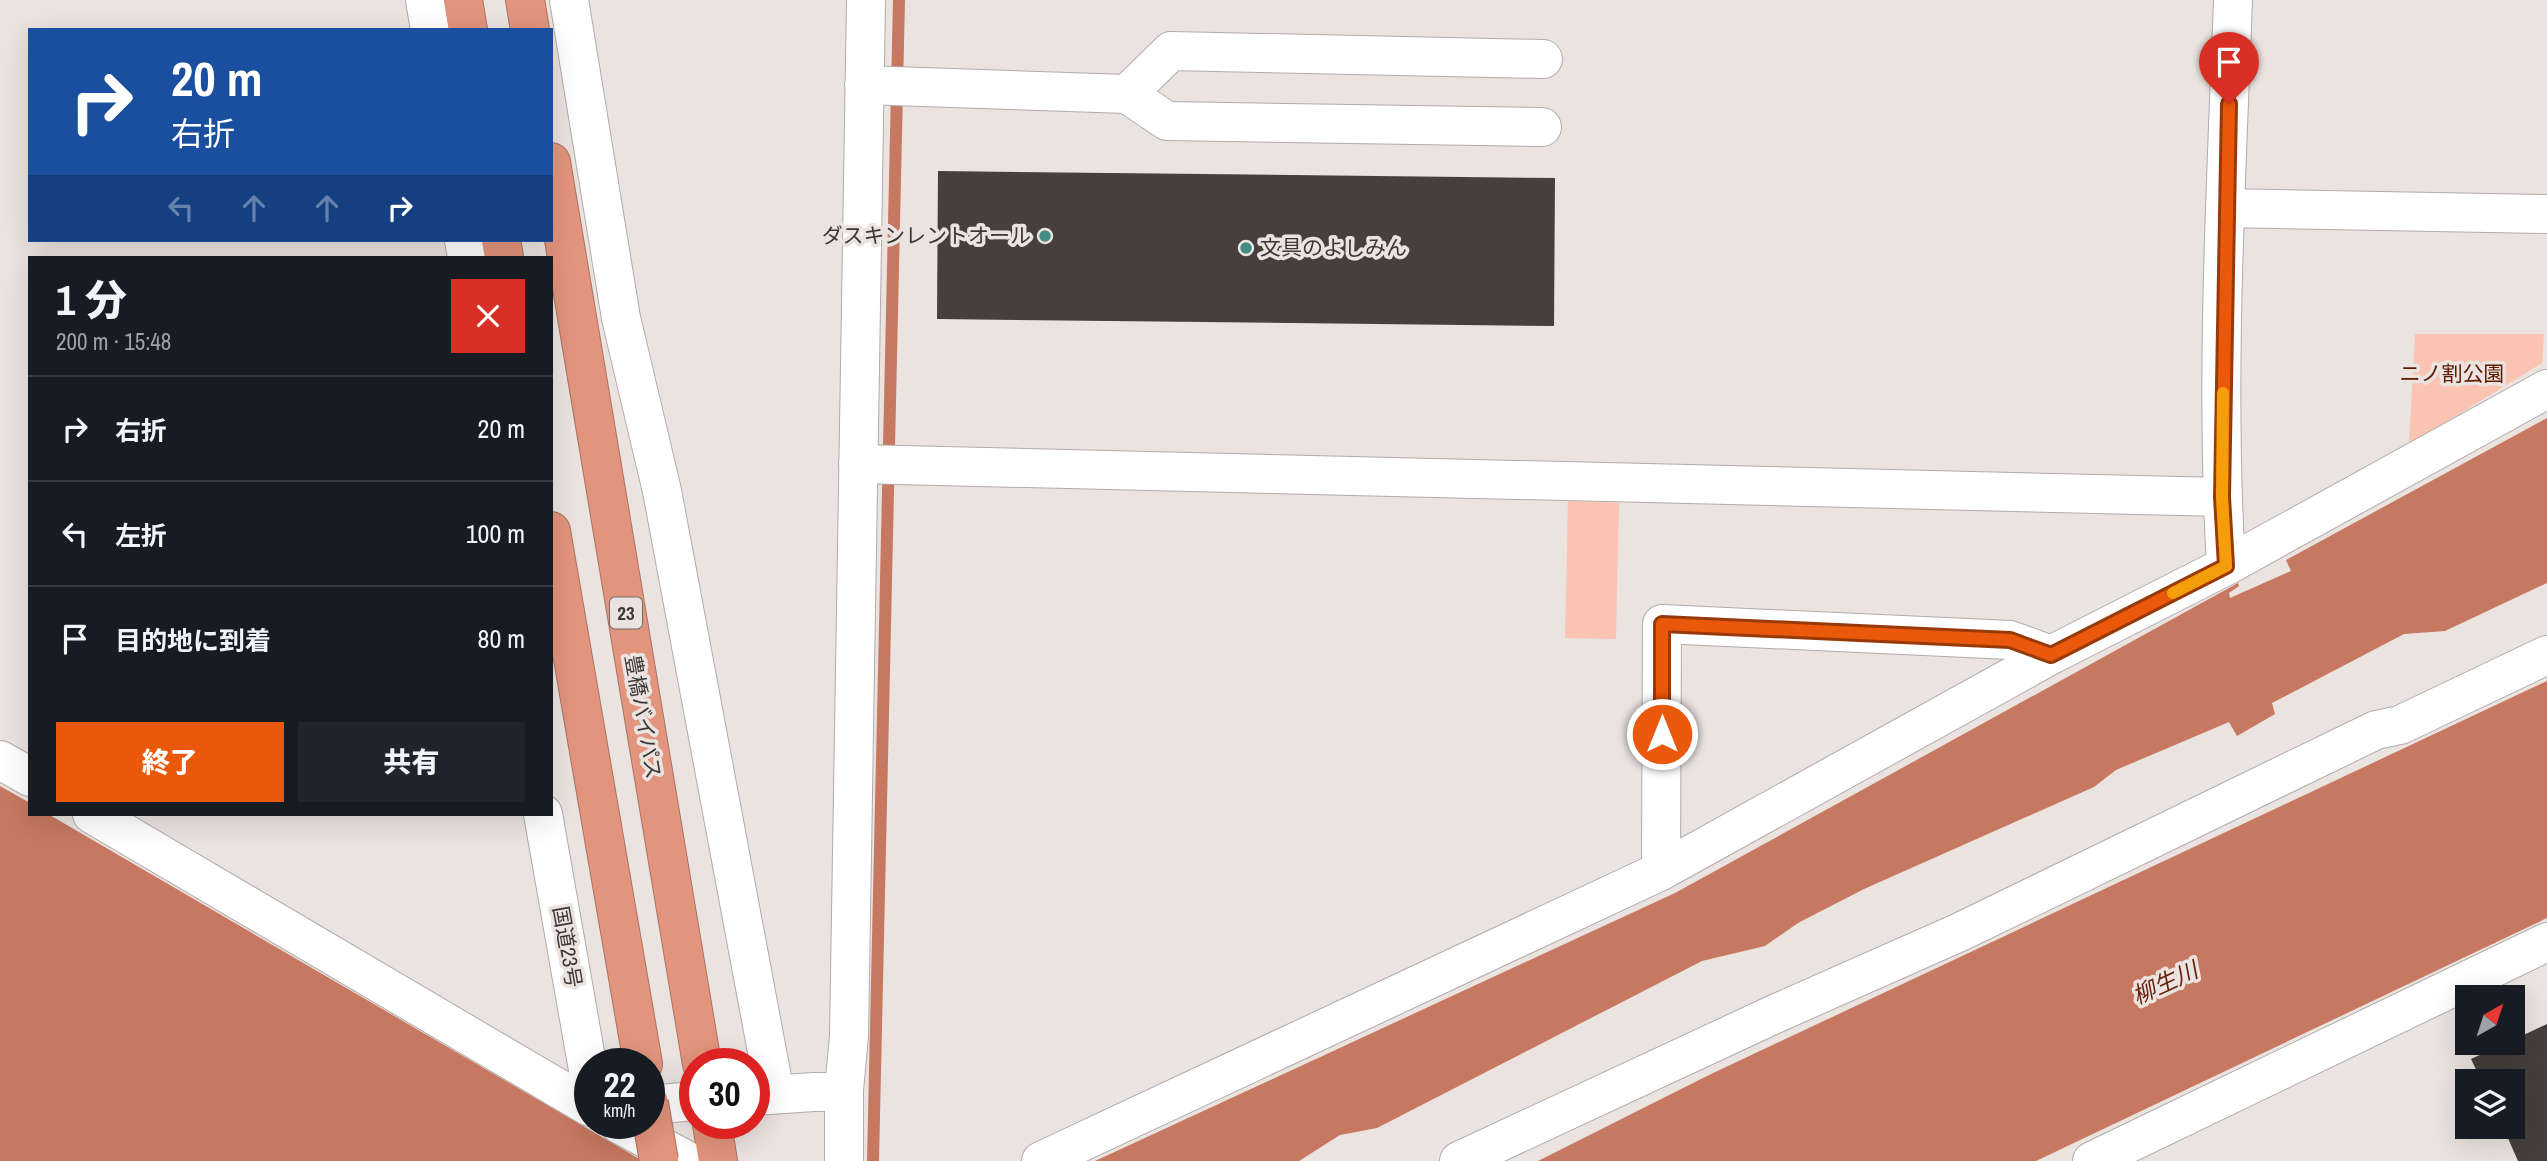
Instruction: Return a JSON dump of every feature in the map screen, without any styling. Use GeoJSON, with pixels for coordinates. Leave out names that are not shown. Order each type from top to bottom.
{"type":"FeatureCollection","features":[{"type":"Feature","properties":{"kind":"highway"},"geometry":{"type":"LineString","coordinates":[[463,0],[467,28]]}},
{"type":"Feature","properties":{"kind":"highway"},"geometry":{"type":"LineString","coordinates":[[525,0],[530,28]]}},
{"type":"Feature","properties":{"kind":"highway","name":"豊橋バイパス"},"geometry":{"type":"LineString","coordinates":[[553,174],[699,1048]]}},
{"type":"Feature","properties":{"kind":"highway"},"geometry":{"type":"LineString","coordinates":[[553,543],[640,1048]]}},
{"type":"Feature","properties":{"kind":"highway"},"geometry":{"type":"LineString","coordinates":[[655,1139],[659,1161]]}},
{"type":"Feature","properties":{"kind":"highway"},"geometry":{"type":"LineString","coordinates":[[715,1139],[719,1161]]}},
{"type":"Feature","properties":{"kind":"street"},"geometry":{"type":"LineString","coordinates":[[425,0],[430,28]]}},
{"type":"Feature","properties":{"kind":"street"},"geometry":{"type":"LineString","coordinates":[[569,0],[564,56],[621,318],[663,491],[756,1048]]}},
{"type":"Feature","properties":{"kind":"street"},"geometry":{"type":"LineString","coordinates":[[844,1161],[844,1090],[849,1036],[860,464],[867,86],[866,0]]}},
{"type":"Feature","properties":{"kind":"street"},"geometry":{"type":"LineString","coordinates":[[2226,566],[2222,497],[2225,208],[2232,0]]}},
{"type":"Feature","properties":{"kind":"street"},"geometry":{"type":"LineString","coordinates":[[1127,94],[1171,51],[1544,59]]}},
{"type":"Feature","properties":{"kind":"street"},"geometry":{"type":"LineString","coordinates":[[867,86],[1127,94],[1167,121],[1542,127]]}},
{"type":"Feature","properties":{"kind":"street"},"geometry":{"type":"LineString","coordinates":[[2225,208],[2547,214]]}},
{"type":"Feature","properties":{"kind":"street"},"geometry":{"type":"LineString","coordinates":[[1041,1161],[1661,871],[2051,655],[2226,566],[2547,389]]}},
{"type":"Feature","properties":{"kind":"street"},"geometry":{"type":"LineString","coordinates":[[860,464],[2222,497]]}},
{"type":"Feature","properties":{"kind":"street"},"geometry":{"type":"LineString","coordinates":[[1661,871],[1662,624],[2010,640],[2051,655]]}},
{"type":"Feature","properties":{"kind":"street"},"geometry":{"type":"LineString","coordinates":[[1459,1161],[1777,1013],[1960,932],[2376,730],[2400,725],[2547,655]]}},
{"type":"Feature","properties":{"kind":"street"},"geometry":{"type":"LineString","coordinates":[[0,760],[28,776]]}},
{"type":"Feature","properties":{"kind":"street"},"geometry":{"type":"LineString","coordinates":[[95,816],[574,1098]]}},
{"type":"Feature","properties":{"kind":"street","name":"国道23号"},"geometry":{"type":"LineString","coordinates":[[543,816],[584,1048]]}},
{"type":"Feature","properties":{"kind":"street"},"geometry":{"type":"LineString","coordinates":[[2092,1161],[2547,942]]}},
{"type":"Feature","properties":{"kind":"street"},"geometry":{"type":"LineString","coordinates":[[770,1095],[844,1090]]}},
{"type":"Feature","properties":{"kind":"street"},"geometry":{"type":"LineString","coordinates":[[647,1139],[688,1161]]}},
{"type":"Feature","properties":{"kind":"green space","name":"ニノ割公園"},"geometry":{"type":"Polygon","coordinates":[[[2415,334],[2544,334],[2542,363],[2409,445],[2415,334]]]}},
{"type":"Feature","properties":{"kind":"green space"},"geometry":{"type":"Polygon","coordinates":[[[1568,501],[1619,503],[1616,639],[1565,638],[1568,501]]]}},
{"type":"Feature","properties":{"kind":"water"},"geometry":{"type":"Polygon","coordinates":[[[2547,418],[2547,583],[2445,631],[2404,634],[2272,703],[2275,714],[2237,736],[2229,722],[2116,770],[2094,787],[1864,889],[1798,923],[1765,946],[1702,961],[1377,1128],[1340,1135],[1299,1161],[1095,1161],[1675,893],[2238,583],[2239,586],[2229,593],[2230,598],[2291,571],[2286,560],[2547,418]]]}},
{"type":"Feature","properties":{"kind":"water","name":"柳生川"},"geometry":{"type":"Polygon","coordinates":[[[2547,681],[2547,918],[2036,1161],[1538,1161],[1711,1074],[2547,681]]]}},
{"type":"Feature","properties":{"kind":"water"},"geometry":{"type":"Polygon","coordinates":[[[0,786],[28,802],[28,816],[51,816],[574,1121],[574,1139],[605,1139],[643,1161],[0,1161],[0,786]]]}},
{"type":"Feature","properties":{"kind":"building","name":"文具のよしみん"},"geometry":{"type":"Polygon","coordinates":[[[938,171],[1555,178],[1554,326],[937,319],[938,171]]]}},
{"type":"Feature","properties":{"kind":"building"},"geometry":{"type":"Polygon","coordinates":[[[2547,1024],[2547,1161],[2518,1161],[2508,1139],[2525,1139],[2525,1069],[2476,1069],[2471,1059],[2480,1055],[2525,1055],[2525,1034],[2547,1024]]]}},
{"type":"Feature","properties":{"kind":"waterway"},"geometry":{"type":"LineString","coordinates":[[873,1161],[899,0]]}},
{"type":"Feature","properties":{"kind":"slow traffic"},"geometry":{"type":"LineString","coordinates":[[2173,593],[2226,566],[2222,497],[2223,393]]}},
{"type":"Feature","properties":{"kind":"place","name":"ダスキンレントオール"},"geometry":{"type":"Point","coordinates":[1045,236]}},
{"type":"Feature","properties":{"kind":"place","name":"文具のよしみん"},"geometry":{"type":"Point","coordinates":[1246,248]}},
{"type":"Feature","properties":{"kind":"route"},"geometry":{"type":"LineString","coordinates":[[1662,734],[1662,624],[2010,640],[2051,655],[2226,566],[2222,497],[2225,208],[2229,104]]}}]}
